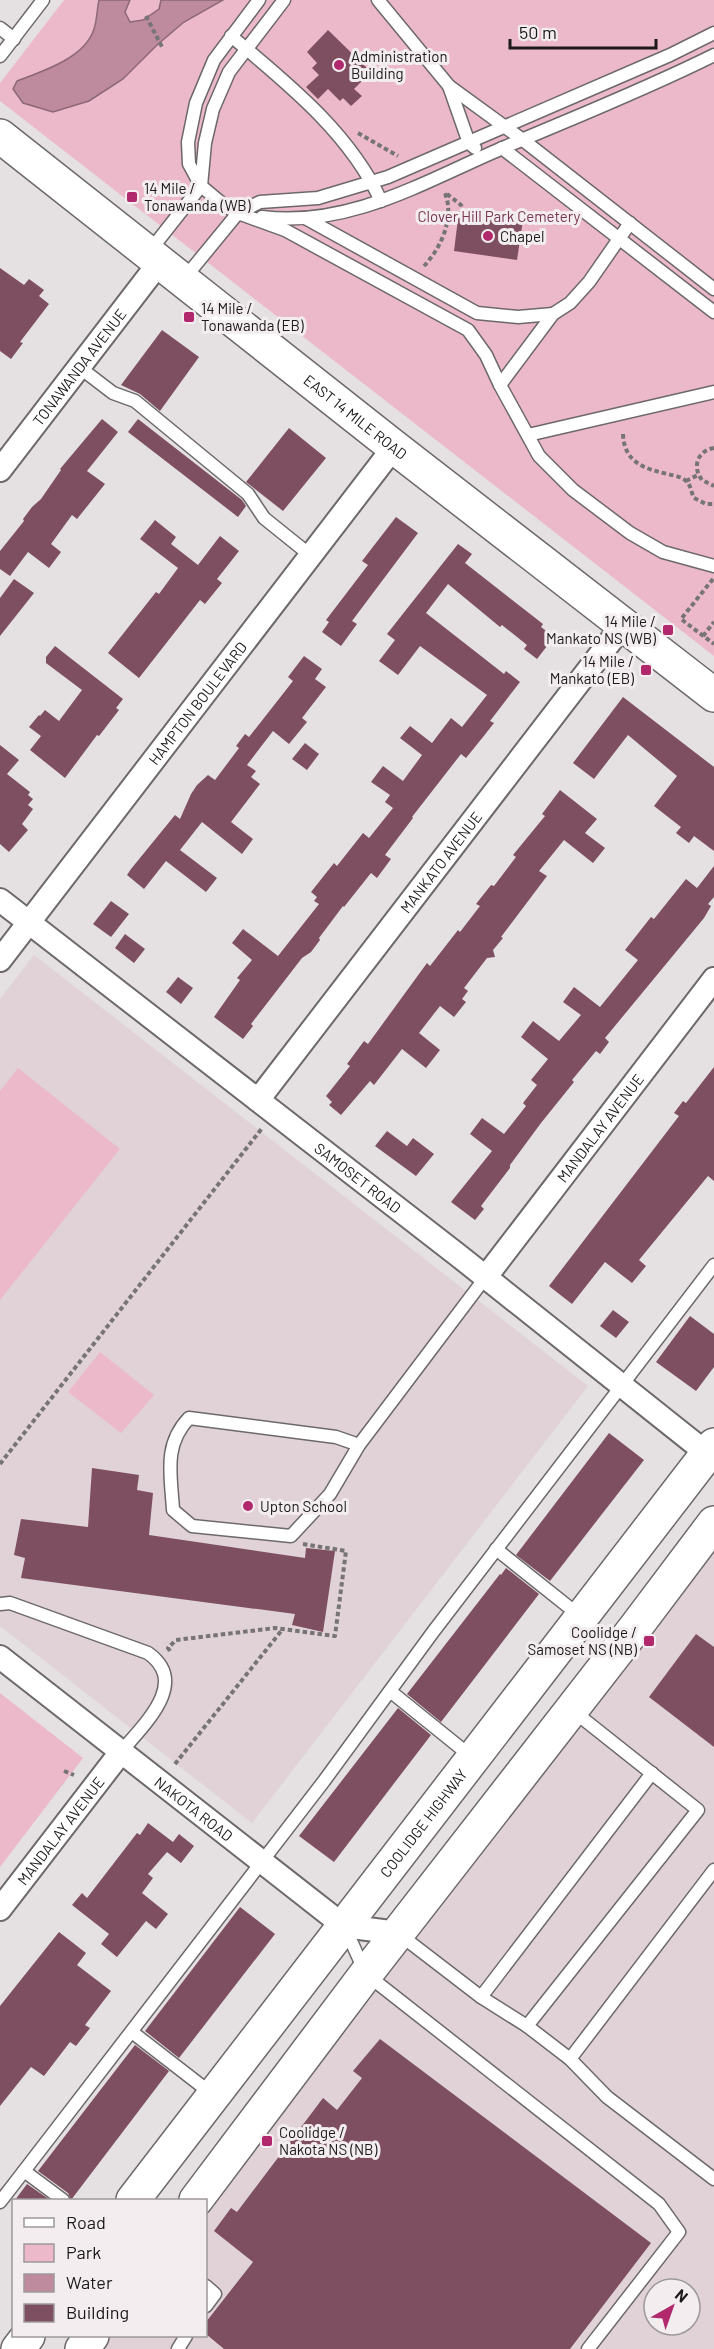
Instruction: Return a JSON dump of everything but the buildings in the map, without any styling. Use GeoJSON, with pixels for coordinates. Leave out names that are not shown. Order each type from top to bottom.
{"type":"FeatureCollection","features":[{"type":"Feature","properties":{"kind":"main road","name":"EAST 14 MILE ROAD"},"geometry":{"type":"LineString","coordinates":[[0,136],[394,447],[714,695]]}},
{"type":"Feature","properties":{"kind":"main road","name":"COOLIDGE HIGHWAY"},"geometry":{"type":"LineString","coordinates":[[134,2199],[581,1617],[712,1452]]}},
{"type":"Feature","properties":{"kind":"main road"},"geometry":{"type":"LineString","coordinates":[[197,2199],[366,1974],[714,1523]]}},
{"type":"Feature","properties":{"kind":"main road"},"geometry":{"type":"LineString","coordinates":[[534,1679],[571,1709]]}},
{"type":"Feature","properties":{"kind":"main road"},"geometry":{"type":"LineString","coordinates":[[18,2349],[27,2337]]}},
{"type":"Feature","properties":{"kind":"main road"},"geometry":{"type":"LineString","coordinates":[[82,2349],[91,2337]]}},
{"type":"Feature","properties":{"kind":"street","name":"TONAWANDA AVENUE"},"geometry":{"type":"LineString","coordinates":[[0,470],[79,367],[163,266]]}},
{"type":"Feature","properties":{"kind":"street","name":"HAMPTON BOULEVARD"},"geometry":{"type":"LineString","coordinates":[[0,960],[394,447]]}},
{"type":"Feature","properties":{"kind":"street","name":"MANKATO AVENUE"},"geometry":{"type":"LineString","coordinates":[[258,1100],[623,625]]}},
{"type":"Feature","properties":{"kind":"street","name":"SAMOSET ROAD"},"geometry":{"type":"LineString","coordinates":[[0,900],[621,1386],[712,1452]]}},
{"type":"Feature","properties":{"kind":"street","name":"MANDALAY AVENUE"},"geometry":{"type":"LineString","coordinates":[[485,1278],[714,979]]}},
{"type":"Feature","properties":{"kind":"street","name":"NAKOTA ROAD"},"geometry":{"type":"LineString","coordinates":[[0,1657],[344,1926],[398,1934]]}},
{"type":"Feature","properties":{"kind":"street","name":"MANDALAY AVENUE"},"geometry":{"type":"LineString","coordinates":[[0,1909],[121,1752]]}},
{"type":"Feature","properties":{"kind":"lane"},"geometry":{"type":"LineString","coordinates":[[0,56],[43,0]]}},
{"type":"Feature","properties":{"kind":"lane"},"geometry":{"type":"LineString","coordinates":[[259,0],[214,60],[196,103],[188,142],[189,164],[201,186],[237,213],[285,230],[468,330],[486,355],[539,456],[573,490],[630,533],[663,552],[714,566]]}},
{"type":"Feature","properties":{"kind":"lane"},"geometry":{"type":"LineString","coordinates":[[163,266],[201,186],[205,143],[213,109],[229,72],[284,0]]}},
{"type":"Feature","properties":{"kind":"lane"},"geometry":{"type":"LineString","coordinates":[[378,0],[449,86],[523,140],[714,289]]}},
{"type":"Feature","properties":{"kind":"lane"},"geometry":{"type":"LineString","coordinates":[[0,28],[14,39]]}},
{"type":"Feature","properties":{"kind":"lane"},"geometry":{"type":"LineString","coordinates":[[163,266],[237,213],[260,202],[318,198],[416,166],[714,33]]}},
{"type":"Feature","properties":{"kind":"lane"},"geometry":{"type":"LineString","coordinates":[[231,36],[299,95],[329,126],[361,164],[381,201]]}},
{"type":"Feature","properties":{"kind":"lane"},"geometry":{"type":"LineString","coordinates":[[237,213],[284,220],[320,218],[381,201],[433,181],[502,148],[607,105],[714,55]]}},
{"type":"Feature","properties":{"kind":"lane"},"geometry":{"type":"LineString","coordinates":[[449,86],[470,143],[484,156]]}},
{"type":"Feature","properties":{"kind":"lane"},"geometry":{"type":"LineString","coordinates":[[502,148],[714,312]]}},
{"type":"Feature","properties":{"kind":"lane"},"geometry":{"type":"LineString","coordinates":[[307,219],[477,313],[518,317],[553,314]]}},
{"type":"Feature","properties":{"kind":"lane"},"geometry":{"type":"LineString","coordinates":[[500,385],[553,314],[570,303],[589,282],[630,223]]}},
{"type":"Feature","properties":{"kind":"lane"},"geometry":{"type":"LineString","coordinates":[[468,330],[477,313]]}},
{"type":"Feature","properties":{"kind":"lane"},"geometry":{"type":"LineString","coordinates":[[79,367],[113,393],[135,401],[248,494],[264,518],[310,555]]}},
{"type":"Feature","properties":{"kind":"lane"},"geometry":{"type":"LineString","coordinates":[[528,435],[714,392]]}},
{"type":"Feature","properties":{"kind":"lane"},"geometry":{"type":"LineString","coordinates":[[0,2202],[262,1862],[496,1549],[714,1264]]}},
{"type":"Feature","properties":{"kind":"lane"},"geometry":{"type":"LineString","coordinates":[[359,1445],[336,1437],[189,1418],[177,1430],[171,1448],[173,1510],[192,1526],[291,1536],[330,1494],[359,1445],[485,1278]]}},
{"type":"Feature","properties":{"kind":"lane"},"geometry":{"type":"LineString","coordinates":[[496,1549],[581,1617]]}},
{"type":"Feature","properties":{"kind":"lane"},"geometry":{"type":"LineString","coordinates":[[0,1604],[10,1604],[148,1653],[158,1660],[166,1674],[165,1693],[121,1752]]}},
{"type":"Feature","properties":{"kind":"lane"},"geometry":{"type":"LineString","coordinates":[[390,1691],[473,1758]]}},
{"type":"Feature","properties":{"kind":"lane"},"geometry":{"type":"LineString","coordinates":[[527,2026],[698,1810],[571,1709]]}},
{"type":"Feature","properties":{"kind":"lane"},"geometry":{"type":"LineString","coordinates":[[481,1997],[652,1773]]}},
{"type":"Feature","properties":{"kind":"lane"},"geometry":{"type":"LineString","coordinates":[[570,2059],[714,1870]]}},
{"type":"Feature","properties":{"kind":"lane"},"geometry":{"type":"LineString","coordinates":[[344,1926],[366,1974],[659,2204],[679,2232],[588,2349]]}},
{"type":"Feature","properties":{"kind":"lane"},"geometry":{"type":"LineString","coordinates":[[398,1934],[481,1997],[527,2026],[570,2059],[607,2097],[714,2180]]}},
{"type":"Feature","properties":{"kind":"lane"},"geometry":{"type":"LineString","coordinates":[[132,2032],[214,2095]]}},
{"type":"Feature","properties":{"kind":"lane"},"geometry":{"type":"LineString","coordinates":[[24,2171],[62,2199]]}},
{"type":"Feature","properties":{"kind":"lane"},"geometry":{"type":"LineString","coordinates":[[207,2287],[215,2294],[207,2305]]}},
{"type":"Feature","properties":{"kind":"path"},"geometry":{"type":"LineString","coordinates":[[146,16],[162,47]]}},
{"type":"Feature","properties":{"kind":"path"},"geometry":{"type":"LineString","coordinates":[[446,193],[461,205],[463,212]]}},
{"type":"Feature","properties":{"kind":"path"},"geometry":{"type":"LineString","coordinates":[[623,434],[627,454],[636,464],[648,470],[680,477],[686,481],[694,498],[706,504],[714,504]]}},
{"type":"Feature","properties":{"kind":"path"},"geometry":{"type":"LineString","coordinates":[[714,448],[708,449],[696,463],[698,475],[707,484],[714,486]]}},
{"type":"Feature","properties":{"kind":"path"},"geometry":{"type":"LineString","coordinates":[[686,481],[698,475]]}},
{"type":"Feature","properties":{"kind":"path"},"geometry":{"type":"LineString","coordinates":[[714,578],[681,619],[714,644]]}},
{"type":"Feature","properties":{"kind":"path"},"geometry":{"type":"LineString","coordinates":[[703,636],[714,622]]}},
{"type":"Feature","properties":{"kind":"path"},"geometry":{"type":"LineString","coordinates":[[0,1464],[265,1124]]}},
{"type":"Feature","properties":{"kind":"path"},"geometry":{"type":"LineString","coordinates":[[171,1653],[168,1648],[176,1640],[275,1628],[334,1636],[346,1551],[302,1544]]}},
{"type":"Feature","properties":{"kind":"path"},"geometry":{"type":"LineString","coordinates":[[175,1764],[282,1629]]}},
{"type":"Feature","properties":{"kind":"path"},"geometry":{"type":"LineString","coordinates":[[64,1771],[74,1775]]}},
{"type":"Feature","properties":{"kind":"shaded area","name":"Upton School"},"geometry":{"type":"Polygon","coordinates":[[[34,955],[588,1386],[252,1823],[0,1626],[0,999],[34,955]]]}},
{"type":"Feature","properties":{"kind":"shaded area"},"geometry":{"type":"Polygon","coordinates":[[[714,1544],[714,2349],[95,2349],[105,2337],[207,2337],[207,2205],[714,1544]]]}},
{"type":"Feature","properties":{"kind":"green space","name":"Clover Hill Park Cemetery"},"geometry":{"type":"Polygon","coordinates":[[[64,0],[714,0],[714,656],[0,101],[0,83],[64,0]]]}},
{"type":"Feature","properties":{"kind":"green space"},"geometry":{"type":"Polygon","coordinates":[[[18,1068],[120,1149],[0,1300],[0,1091],[18,1068]]]}},
{"type":"Feature","properties":{"kind":"green space"},"geometry":{"type":"Polygon","coordinates":[[[100,1352],[154,1395],[121,1433],[68,1392],[100,1352]]]}},
{"type":"Feature","properties":{"kind":"green space"},"geometry":{"type":"Polygon","coordinates":[[[0,1693],[83,1758],[0,1867],[0,1693]]]}},
{"type":"Feature","properties":{"kind":"water"},"geometry":{"type":"Polygon","coordinates":[[[99,0],[130,0],[125,12],[130,22],[143,20],[159,9],[161,0],[223,0],[184,22],[123,79],[89,101],[53,112],[23,103],[13,89],[17,81],[62,62],[82,48],[94,29],[99,0]]]}},
{"type":"Feature","properties":{"kind":"place","name":"Administration Building"},"geometry":{"type":"Point","coordinates":[339,65]}},
{"type":"Feature","properties":{"kind":"place","name":"14 Mile / Tonawanda (WB)"},"geometry":{"type":"Point","coordinates":[132,197]}},
{"type":"Feature","properties":{"kind":"place","name":"Chapel"},"geometry":{"type":"Point","coordinates":[488,236]}},
{"type":"Feature","properties":{"kind":"place","name":"14 Mile / Tonawanda (EB)"},"geometry":{"type":"Point","coordinates":[189,317]}},
{"type":"Feature","properties":{"kind":"place","name":"14 Mile / Mankato NS (WB)"},"geometry":{"type":"Point","coordinates":[668,630]}},
{"type":"Feature","properties":{"kind":"place","name":"14 Mile / Mankato (EB)"},"geometry":{"type":"Point","coordinates":[646,670]}},
{"type":"Feature","properties":{"kind":"place","name":"Upton School"},"geometry":{"type":"Point","coordinates":[248,1506]}},
{"type":"Feature","properties":{"kind":"place","name":"Coolidge / Samoset NS (NB)"},"geometry":{"type":"Point","coordinates":[649,1641]}},
{"type":"Feature","properties":{"kind":"place","name":"Coolidge / Nakota NS (NB)"},"geometry":{"type":"Point","coordinates":[267,2141]}}]}
